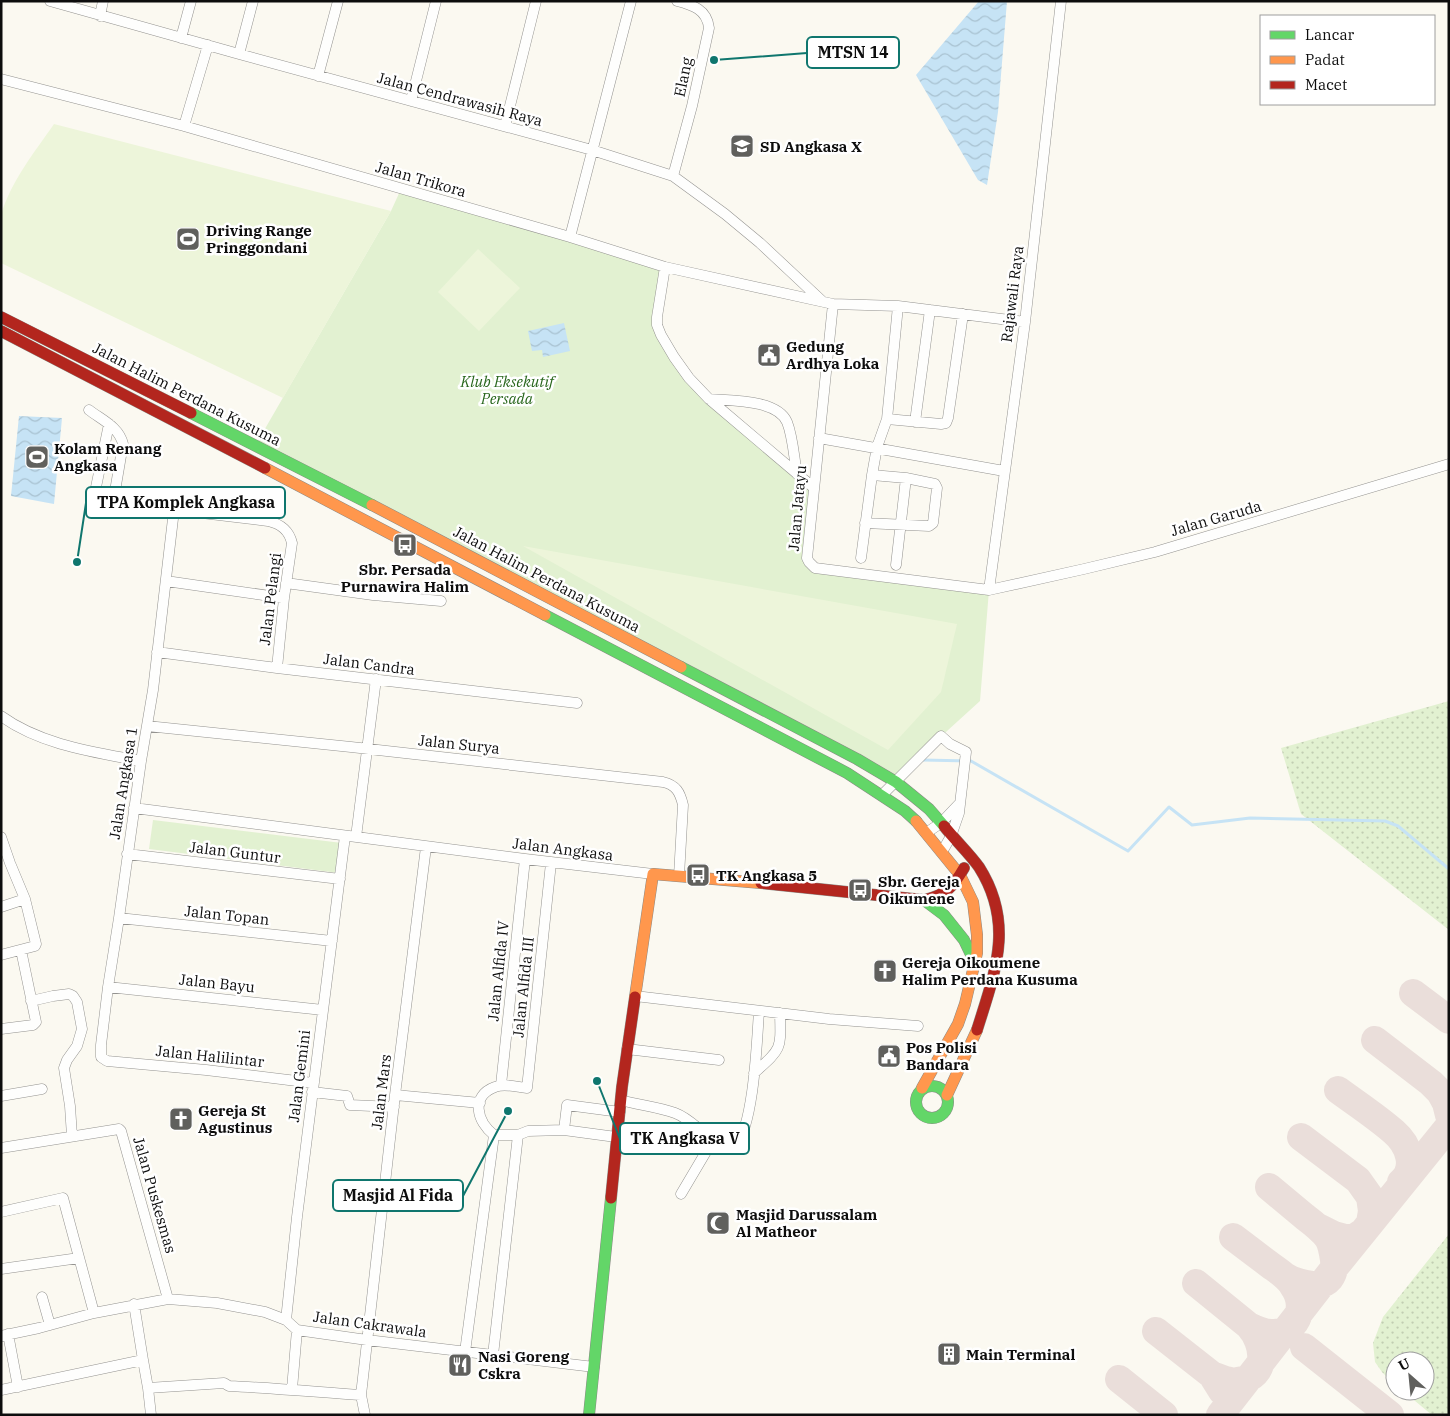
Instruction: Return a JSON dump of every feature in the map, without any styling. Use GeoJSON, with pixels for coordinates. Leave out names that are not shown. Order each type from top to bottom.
{"type":"FeatureCollection","features":[{"type":"Feature","properties":{"kind":"street","name":"Jalan Cendrawasih Raya"},"geometry":{"type":"LineString","coordinates":[[50,1],[592,150],[673,176],[725,214],[827,303]]}},
{"type":"Feature","properties":{"kind":"street"},"geometry":{"type":"LineString","coordinates":[[100,16],[103,1]]}},
{"type":"Feature","properties":{"kind":"street"},"geometry":{"type":"LineString","coordinates":[[181,38],[191,1]]}},
{"type":"Feature","properties":{"kind":"street"},"geometry":{"type":"LineString","coordinates":[[239,54],[253,1]]}},
{"type":"Feature","properties":{"kind":"street"},"geometry":{"type":"LineString","coordinates":[[318,76],[338,1]]}},
{"type":"Feature","properties":{"kind":"street"},"geometry":{"type":"LineString","coordinates":[[411,101],[436,1]]}},
{"type":"Feature","properties":{"kind":"street"},"geometry":{"type":"LineString","coordinates":[[506,126],[536,1]]}},
{"type":"Feature","properties":{"kind":"street"},"geometry":{"type":"LineString","coordinates":[[570,237],[631,1]]}},
{"type":"Feature","properties":{"kind":"street","name":"Elang"},"geometry":{"type":"LineString","coordinates":[[673,176],[692,106],[708,28],[707,19],[697,4],[676,1]]}},
{"type":"Feature","properties":{"kind":"street","name":"Rajawali Raya"},"geometry":{"type":"LineString","coordinates":[[989,590],[1025,322],[1061,1]]}},
{"type":"Feature","properties":{"kind":"street"},"geometry":{"type":"LineString","coordinates":[[184,126],[208,45]]}},
{"type":"Feature","properties":{"kind":"street","name":"Jalan Trikora"},"geometry":{"type":"LineString","coordinates":[[1,79],[184,126],[570,237],[665,267],[827,303],[898,306],[1025,322]]}},
{"type":"Feature","properties":{"kind":"street"},"geometry":{"type":"LineString","coordinates":[[665,267],[657,325],[661,335],[689,378],[709,398],[814,488]]}},
{"type":"Feature","properties":{"kind":"street","name":"Jalan Jatayu"},"geometry":{"type":"LineString","coordinates":[[827,303],[819,438],[807,558],[813,566],[859,574],[989,590]]}},
{"type":"Feature","properties":{"kind":"street"},"geometry":{"type":"LineString","coordinates":[[861,558],[872,475],[877,448],[886,419],[898,306]]}},
{"type":"Feature","properties":{"kind":"street"},"geometry":{"type":"LineString","coordinates":[[916,422],[930,310]]}},
{"type":"Feature","properties":{"kind":"street"},"geometry":{"type":"LineString","coordinates":[[886,419],[945,424],[963,314]]}},
{"type":"Feature","properties":{"kind":"street","name":"Jalan Halim Perdana Kusuma"},"geometry":{"type":"LineString","coordinates":[[1,317],[371,504],[857,759],[896,782],[914,796],[929,809],[978,866],[992,893],[998,918],[999,946],[996,968],[976,1034],[947,1095]]}},
{"type":"Feature","properties":{"kind":"street","name":"Jalan Halim Perdana Kusuma"},"geometry":{"type":"LineString","coordinates":[[1,331],[809,752],[847,773],[905,811],[926,833],[960,875],[968,890],[975,912],[977,935],[975,964],[958,1024],[922,1088]]}},
{"type":"Feature","properties":{"kind":"street"},"geometry":{"type":"LineString","coordinates":[[709,398],[756,403],[773,408],[780,413],[786,420],[789,430],[798,474]]}},
{"type":"Feature","properties":{"kind":"street"},"geometry":{"type":"LineString","coordinates":[[89,410],[120,434],[123,444],[113,503]]}},
{"type":"Feature","properties":{"kind":"street","name":"Jalan Pelangi"},"geometry":{"type":"LineString","coordinates":[[109,424],[100,467],[97,499],[103,502],[250,518],[268,521],[286,529],[292,543],[277,668]]}},
{"type":"Feature","properties":{"kind":"street"},"geometry":{"type":"LineString","coordinates":[[819,438],[1004,471]]}},
{"type":"Feature","properties":{"kind":"street","name":"Jalan Garuda"},"geometry":{"type":"LineString","coordinates":[[989,590],[1155,552],[1449,464]]}},
{"type":"Feature","properties":{"kind":"street"},"geometry":{"type":"LineString","coordinates":[[100,467],[118,472]]}},
{"type":"Feature","properties":{"kind":"street"},"geometry":{"type":"LineString","coordinates":[[866,523],[929,526],[933,523],[936,486],[932,483],[906,478],[872,475]]}},
{"type":"Feature","properties":{"kind":"street"},"geometry":{"type":"LineString","coordinates":[[896,565],[906,478]]}},
{"type":"Feature","properties":{"kind":"street","name":"Jalan Angkasa 1"},"geometry":{"type":"LineString","coordinates":[[103,1060],[100,1052],[108,987],[148,726],[174,510]]}},
{"type":"Feature","properties":{"kind":"street"},"geometry":{"type":"LineString","coordinates":[[166,581],[284,598]]}},
{"type":"Feature","properties":{"kind":"street"},"geometry":{"type":"LineString","coordinates":[[286,583],[348,592],[442,601]]}},
{"type":"Feature","properties":{"kind":"street","name":"Jalan Candra"},"geometry":{"type":"LineString","coordinates":[[158,652],[277,668],[577,703]]}},
{"type":"Feature","properties":{"kind":"street","name":"Jalan Gemini"},"geometry":{"type":"LineString","coordinates":[[286,1320],[296,1217],[340,879],[351,837],[376,679]]}},
{"type":"Feature","properties":{"kind":"street"},"geometry":{"type":"LineString","coordinates":[[1,716],[35,734],[61,743],[141,762]]}},
{"type":"Feature","properties":{"kind":"street","name":"Jalan Surya"},"geometry":{"type":"LineString","coordinates":[[148,726],[366,748],[663,782],[677,788],[683,805],[679,876]]}},
{"type":"Feature","properties":{"kind":"street"},"geometry":{"type":"LineString","coordinates":[[882,795],[941,736],[965,758],[959,813],[952,836],[942,852]]}},
{"type":"Feature","properties":{"kind":"street"},"geometry":{"type":"LineString","coordinates":[[926,833],[941,823],[960,802]]}},
{"type":"Feature","properties":{"kind":"street","name":"Jalan Angkasa"},"geometry":{"type":"LineString","coordinates":[[134,808],[525,860],[924,900],[937,898],[950,890],[970,858]]}},
{"type":"Feature","properties":{"kind":"street"},"geometry":{"type":"LineString","coordinates":[[1,838],[25,899],[36,944],[35,946],[1,955]]}},
{"type":"Feature","properties":{"kind":"street","name":"Jalan Mars"},"geometry":{"type":"LineString","coordinates":[[365,1415],[361,1395],[395,1095],[426,847]]}},
{"type":"Feature","properties":{"kind":"street","name":"Jalan Guntur"},"geometry":{"type":"LineString","coordinates":[[127,854],[340,879]]}},
{"type":"Feature","properties":{"kind":"street","name":"Jalan Alfida IV"},"geometry":{"type":"LineString","coordinates":[[501,1085],[525,860]]}},
{"type":"Feature","properties":{"kind":"street","name":"Jalan Alfida III"},"geometry":{"type":"LineString","coordinates":[[501,1085],[527,1088],[551,862]]}},
{"type":"Feature","properties":{"kind":"street"},"geometry":{"type":"LineString","coordinates":[[589,1415],[616,1137],[653,874]]}},
{"type":"Feature","properties":{"kind":"street"},"geometry":{"type":"LineString","coordinates":[[1,906],[25,899]]}},
{"type":"Feature","properties":{"kind":"street"},"geometry":{"type":"LineString","coordinates":[[924,900],[944,915],[953,926],[964,940],[975,964]]}},
{"type":"Feature","properties":{"kind":"street","name":"Jalan Topan"},"geometry":{"type":"LineString","coordinates":[[119,918],[332,941]]}},
{"type":"Feature","properties":{"kind":"street"},"geometry":{"type":"LineString","coordinates":[[1,1029],[36,1023],[21,950]]}},
{"type":"Feature","properties":{"kind":"street","name":"Jalan Bayu"},"geometry":{"type":"LineString","coordinates":[[108,987],[322,1010]]}},
{"type":"Feature","properties":{"kind":"street"},"geometry":{"type":"LineString","coordinates":[[31,1001],[69,994],[77,1002],[82,1029],[77,1046],[64,1068],[70,1106],[72,1136]]}},
{"type":"Feature","properties":{"kind":"street"},"geometry":{"type":"LineString","coordinates":[[635,996],[829,1019],[918,1026]]}},
{"type":"Feature","properties":{"kind":"street"},"geometry":{"type":"LineString","coordinates":[[564,1130],[567,1104],[620,1106],[674,1113],[689,1121],[713,1140],[727,1146],[736,1146],[740,1141],[750,1108],[759,1010]]}},
{"type":"Feature","properties":{"kind":"street"},"geometry":{"type":"LineString","coordinates":[[754,1072],[773,1056],[778,1049],[781,1037],[780,1013]]}},
{"type":"Feature","properties":{"kind":"street"},"geometry":{"type":"LineString","coordinates":[[627,1049],[720,1060]]}},
{"type":"Feature","properties":{"kind":"street","name":"Jalan Halilintar"},"geometry":{"type":"LineString","coordinates":[[103,1060],[206,1070],[313,1087],[347,1096],[350,1105],[394,1107]]}},
{"type":"Feature","properties":{"kind":"street"},"geometry":{"type":"LineString","coordinates":[[501,1085],[486,1092],[480,1103],[481,1120],[494,1135],[518,1135],[528,1131],[564,1130],[616,1137]]}},
{"type":"Feature","properties":{"kind":"street"},"geometry":{"type":"LineString","coordinates":[[927,1086],[936,1086],[947,1095],[947,1108],[943,1113],[932,1118],[926,1117],[916,1105],[916,1097],[922,1088],[927,1086]]}},
{"type":"Feature","properties":{"kind":"street"},"geometry":{"type":"LineString","coordinates":[[1,1096],[42,1089]]}},
{"type":"Feature","properties":{"kind":"street"},"geometry":{"type":"LineString","coordinates":[[395,1095],[480,1103]]}},
{"type":"Feature","properties":{"kind":"street","name":"Jalan Puskesmas"},"geometry":{"type":"LineString","coordinates":[[1,1148],[113,1129],[121,1131],[168,1298]]}},
{"type":"Feature","properties":{"kind":"street"},"geometry":{"type":"LineString","coordinates":[[465,1352],[494,1135]]}},
{"type":"Feature","properties":{"kind":"street"},"geometry":{"type":"LineString","coordinates":[[493,1355],[518,1135]]}},
{"type":"Feature","properties":{"kind":"street"},"geometry":{"type":"LineString","coordinates":[[681,1194],[713,1140]]}},
{"type":"Feature","properties":{"kind":"street"},"geometry":{"type":"LineString","coordinates":[[1,1212],[63,1198],[94,1313]]}},
{"type":"Feature","properties":{"kind":"street"},"geometry":{"type":"LineString","coordinates":[[1,1269],[79,1258]]}},
{"type":"Feature","properties":{"kind":"street"},"geometry":{"type":"LineString","coordinates":[[42,1297],[50,1325]]}},
{"type":"Feature","properties":{"kind":"street","name":"Jalan Cakrawala"},"geometry":{"type":"LineString","coordinates":[[4,1335],[94,1313],[168,1298],[217,1303],[265,1312],[286,1320],[297,1330],[594,1367]]}},
{"type":"Feature","properties":{"kind":"street"},"geometry":{"type":"LineString","coordinates":[[134,1304],[148,1388],[150,1415]]}},
{"type":"Feature","properties":{"kind":"street"},"geometry":{"type":"LineString","coordinates":[[292,1390],[297,1330]]}},
{"type":"Feature","properties":{"kind":"street"},"geometry":{"type":"LineString","coordinates":[[4,1335],[18,1387]]}},
{"type":"Feature","properties":{"kind":"street"},"geometry":{"type":"LineString","coordinates":[[1,1390],[143,1360]]}},
{"type":"Feature","properties":{"kind":"street"},"geometry":{"type":"LineString","coordinates":[[148,1388],[224,1383],[229,1386],[361,1395]]}},
{"type":"Feature","properties":{"kind":"green space","name":"Driving Range Pringgondani"},"geometry":{"type":"Polygon","coordinates":[[[54,124],[391,211],[283,398],[1,263],[1,215],[5,203],[24,168],[54,124]]]}},
{"type":"Feature","properties":{"kind":"green space","name":"Klub Eksekutif Persada"},"geometry":{"type":"Polygon","coordinates":[[[401,189],[665,267],[657,325],[689,378],[814,488],[811,564],[989,590],[980,701],[896,782],[255,446],[391,211],[401,189]]]}},
{"type":"Feature","properties":{"kind":"green space"},"geometry":{"type":"Polygon","coordinates":[[[478,249],[520,288],[479,331],[438,292],[478,249]]]}},
{"type":"Feature","properties":{"kind":"green space"},"geometry":{"type":"Polygon","coordinates":[[[523,546],[957,624],[941,692],[888,750],[523,546]]]}},
{"type":"Feature","properties":{"kind":"green space"},"geometry":{"type":"Polygon","coordinates":[[[1449,701],[1449,930],[1301,814],[1281,748],[1449,701]]]}},
{"type":"Feature","properties":{"kind":"green space"},"geometry":{"type":"Polygon","coordinates":[[[153,820],[342,843],[339,873],[149,849],[153,820]]]}},
{"type":"Feature","properties":{"kind":"green space"},"geometry":{"type":"Polygon","coordinates":[[[1449,1234],[1449,1415],[1432,1415],[1415,1401],[1435,1401],[1435,1351],[1385,1351],[1385,1375],[1375,1362],[1373,1343],[1383,1317],[1449,1234]]]}},
{"type":"Feature","properties":{"kind":"water"},"geometry":{"type":"Polygon","coordinates":[[[979,1],[1007,1],[998,112],[987,185],[978,180],[916,75],[979,1]]]}},
{"type":"Feature","properties":{"kind":"water"},"geometry":{"type":"Polygon","coordinates":[[[564,323],[570,351],[543,357],[542,350],[532,351],[528,331],[564,323]]]}},
{"type":"Feature","properties":{"kind":"water","name":"Kolam Renang Angkasa"},"geometry":{"type":"Polygon","coordinates":[[[19,416],[62,418],[54,504],[11,496],[19,416]]]}},
{"type":"Feature","properties":{"kind":"waterway"},"geometry":{"type":"LineString","coordinates":[[922,760],[971,761],[1128,851],[1169,807],[1192,825],[1250,818],[1385,821],[1398,826],[1449,869]]}},
{"type":"Feature","properties":{"kind":"taxiway"},"geometry":{"type":"LineString","coordinates":[[1413,993],[1449,1020]]}},
{"type":"Feature","properties":{"kind":"taxiway"},"geometry":{"type":"LineString","coordinates":[[1375,1040],[1440,1092],[1446,1103],[1449,1115]]}},
{"type":"Feature","properties":{"kind":"taxiway"},"geometry":{"type":"LineString","coordinates":[[1338,1090],[1399,1137],[1407,1149],[1410,1163],[1409,1170],[1401,1182]]}},
{"type":"Feature","properties":{"kind":"taxiway"},"geometry":{"type":"LineString","coordinates":[[1220,1415],[1335,1267],[1449,1126]]}},
{"type":"Feature","properties":{"kind":"taxiway"},"geometry":{"type":"LineString","coordinates":[[1301,1137],[1358,1180],[1370,1197],[1372,1211],[1370,1223],[1363,1232],[1354,1238],[1334,1235],[1318,1227]]}},
{"type":"Feature","properties":{"kind":"taxiway"},"geometry":{"type":"LineString","coordinates":[[1269,1187],[1323,1232],[1328,1238],[1334,1260],[1330,1278],[1324,1283],[1317,1285],[1308,1284],[1283,1275]]}},
{"type":"Feature","properties":{"kind":"taxiway"},"geometry":{"type":"LineString","coordinates":[[1233,1237],[1286,1277],[1297,1293],[1299,1301],[1300,1308],[1295,1322],[1283,1331],[1268,1333],[1249,1326]]}},
{"type":"Feature","properties":{"kind":"taxiway"},"geometry":{"type":"LineString","coordinates":[[1196,1283],[1249,1326],[1261,1350],[1259,1367],[1248,1378],[1231,1381],[1212,1375]]}},
{"type":"Feature","properties":{"kind":"taxiway"},"geometry":{"type":"LineString","coordinates":[[1156,1331],[1212,1375],[1222,1391]]}},
{"type":"Feature","properties":{"kind":"taxiway"},"geometry":{"type":"LineString","coordinates":[[1304,1347],[1390,1415]]}},
{"type":"Feature","properties":{"kind":"taxiway"},"geometry":{"type":"LineString","coordinates":[[1119,1379],[1164,1415]]}},
{"type":"Feature","properties":{"kind":"traffic: fast"},"geometry":{"type":"LineString","coordinates":[[191,413],[372,505]]}},
{"type":"Feature","properties":{"kind":"traffic: fast"},"geometry":{"type":"LineString","coordinates":[[545,615],[847,773],[905,811],[916,821]]}},
{"type":"Feature","properties":{"kind":"traffic: fast"},"geometry":{"type":"LineString","coordinates":[[681,667],[857,759],[896,782],[929,809],[944,826]]}},
{"type":"Feature","properties":{"kind":"traffic: fast"},"geometry":{"type":"LineString","coordinates":[[924,900],[944,915],[964,940],[975,963]]}},
{"type":"Feature","properties":{"kind":"traffic: fast"},"geometry":{"type":"LineString","coordinates":[[932,1086],[938,1087],[943,1091],[947,1096],[948,1102],[947,1108],[943,1113],[938,1117],[932,1118],[926,1117],[921,1113],[917,1108],[916,1102],[917,1096],[921,1091],[926,1087],[932,1086]]}},
{"type":"Feature","properties":{"kind":"traffic: fast"},"geometry":{"type":"LineString","coordinates":[[589,1415],[611,1198]]}},
{"type":"Feature","properties":{"kind":"traffic: slow"},"geometry":{"type":"LineString","coordinates":[[265,468],[545,615]]}},
{"type":"Feature","properties":{"kind":"traffic: slow"},"geometry":{"type":"LineString","coordinates":[[372,505],[681,667]]}},
{"type":"Feature","properties":{"kind":"traffic: slow"},"geometry":{"type":"LineString","coordinates":[[916,821],[960,875],[973,902],[977,935],[977,953],[965,1004],[958,1024],[922,1088]]}},
{"type":"Feature","properties":{"kind":"traffic: slow"},"geometry":{"type":"LineString","coordinates":[[635,997],[653,874],[761,883]]}},
{"type":"Feature","properties":{"kind":"traffic: slow"},"geometry":{"type":"LineString","coordinates":[[947,1095],[977,1030]]}},
{"type":"Feature","properties":{"kind":"traffic: jam"},"geometry":{"type":"LineString","coordinates":[[1,317],[191,413]]}},
{"type":"Feature","properties":{"kind":"traffic: jam"},"geometry":{"type":"LineString","coordinates":[[1,331],[265,468]]}},
{"type":"Feature","properties":{"kind":"traffic: jam"},"geometry":{"type":"LineString","coordinates":[[944,826],[979,867],[990,888],[996,908],[999,928],[995,968],[977,1030]]}},
{"type":"Feature","properties":{"kind":"traffic: jam"},"geometry":{"type":"LineString","coordinates":[[761,883],[924,900],[943,893],[956,880],[964,868]]}},
{"type":"Feature","properties":{"kind":"traffic: jam"},"geometry":{"type":"LineString","coordinates":[[611,1198],[622,1087],[635,997]]}},
{"type":"Feature","properties":{"kind":"place","name":"MTSN 14"},"geometry":{"type":"Point","coordinates":[714,60]}},
{"type":"Feature","properties":{"kind":"place","name":"SD Angkasa X"},"geometry":{"type":"Point","coordinates":[742,146]}},
{"type":"Feature","properties":{"kind":"place","name":"Driving Range Pringgondani"},"geometry":{"type":"Point","coordinates":[188,239]}},
{"type":"Feature","properties":{"kind":"place","name":"Gedung Ardhya Loka"},"geometry":{"type":"Point","coordinates":[769,355]}},
{"type":"Feature","properties":{"kind":"place","name":"Kolam Renang Angkasa"},"geometry":{"type":"Point","coordinates":[37,457]}},
{"type":"Feature","properties":{"kind":"place","name":"Sbr. Persada Purnawira Halim"},"geometry":{"type":"Point","coordinates":[405,545]}},
{"type":"Feature","properties":{"kind":"place","name":"TPA Komplek Angkasa"},"geometry":{"type":"Point","coordinates":[77,562]}},
{"type":"Feature","properties":{"kind":"place","name":"TK Angkasa 5"},"geometry":{"type":"Point","coordinates":[698,875]}},
{"type":"Feature","properties":{"kind":"place","name":"Sbr. Gereja Oikumene"},"geometry":{"type":"Point","coordinates":[860,890]}},
{"type":"Feature","properties":{"kind":"place","name":"Gereja Oikoumene Halim Perdana Kusuma"},"geometry":{"type":"Point","coordinates":[885,971]}},
{"type":"Feature","properties":{"kind":"place","name":"Pos Polisi Bandara"},"geometry":{"type":"Point","coordinates":[889,1056]}},
{"type":"Feature","properties":{"kind":"place","name":"TK Angkasa V"},"geometry":{"type":"Point","coordinates":[597,1081]}},
{"type":"Feature","properties":{"kind":"place","name":"Masjid Al Fida"},"geometry":{"type":"Point","coordinates":[508,1111]}},
{"type":"Feature","properties":{"kind":"place","name":"Gereja St Agustinus"},"geometry":{"type":"Point","coordinates":[181,1119]}},
{"type":"Feature","properties":{"kind":"place","name":"Masjid Darussalam Al Matheor"},"geometry":{"type":"Point","coordinates":[718,1223]}},
{"type":"Feature","properties":{"kind":"place","name":"Main Terminal"},"geometry":{"type":"Point","coordinates":[949,1354]}},
{"type":"Feature","properties":{"kind":"place","name":"Nasi Goreng Cskra"},"geometry":{"type":"Point","coordinates":[460,1365]}}]}
